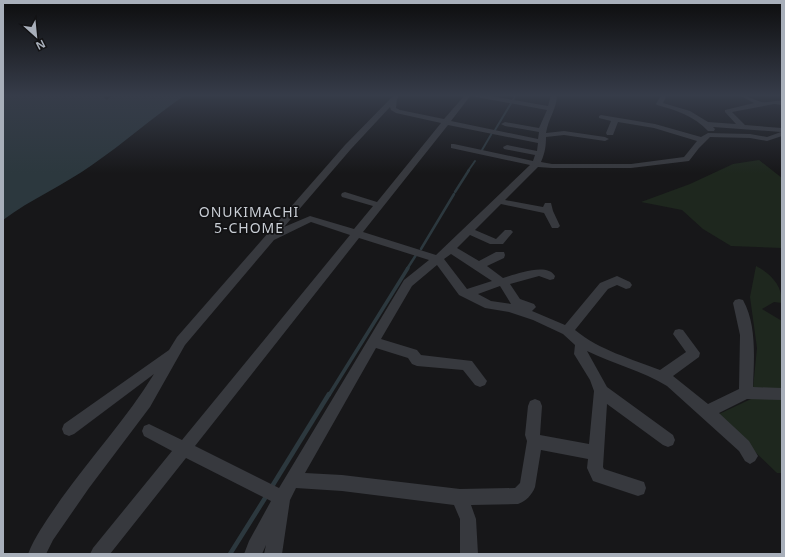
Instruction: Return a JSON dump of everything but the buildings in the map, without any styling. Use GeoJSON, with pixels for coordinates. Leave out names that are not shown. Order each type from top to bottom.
{"type":"FeatureCollection","features":[{"type":"Feature","properties":{"kind":"street"},"geometry":{"type":"LineString","coordinates":[[37,554],[47,534],[83,482],[145,402],[177,346],[268,239],[372,121]]}},
{"type":"Feature","properties":{"kind":"street"},"geometry":{"type":"LineString","coordinates":[[442,121],[543,136],[576,131]]}},
{"type":"Feature","properties":{"kind":"street"},"geometry":{"type":"LineString","coordinates":[[252,552],[292,480],[408,283],[450,249],[469,231],[538,159],[545,121]]}},
{"type":"Feature","properties":{"kind":"street"},"geometry":{"type":"LineString","coordinates":[[610,133],[614,121]]}},
{"type":"Feature","properties":{"kind":"street"},"geometry":{"type":"LineString","coordinates":[[626,121],[655,126],[702,140]]}},
{"type":"Feature","properties":{"kind":"street"},"geometry":{"type":"LineString","coordinates":[[701,121],[711,129],[713,135]]}},
{"type":"Feature","properties":{"kind":"street"},"geometry":{"type":"LineString","coordinates":[[737,121],[742,126]]}},
{"type":"Feature","properties":{"kind":"street"},"geometry":{"type":"LineString","coordinates":[[99,554],[356,232],[446,122]]}},
{"type":"Feature","properties":{"kind":"street"},"geometry":{"type":"LineString","coordinates":[[505,124],[543,136]]}},
{"type":"Feature","properties":{"kind":"street"},"geometry":{"type":"LineString","coordinates":[[706,124],[782,130]]}},
{"type":"Feature","properties":{"kind":"street"},"geometry":{"type":"LineString","coordinates":[[665,138],[672,131]]}},
{"type":"Feature","properties":{"kind":"street"},"geometry":{"type":"LineString","coordinates":[[564,133],[605,139]]}},
{"type":"Feature","properties":{"kind":"street"},"geometry":{"type":"LineString","coordinates":[[767,139],[782,134]]}},
{"type":"Feature","properties":{"kind":"street"},"geometry":{"type":"LineString","coordinates":[[454,146],[538,159],[631,166],[686,159],[705,137],[713,135],[750,136],[782,142]]}},
{"type":"Feature","properties":{"kind":"street"},"geometry":{"type":"LineString","coordinates":[[507,147],[538,159]]}},
{"type":"Feature","properties":{"kind":"street"},"geometry":{"type":"LineString","coordinates":[[345,195],[378,205]]}},
{"type":"Feature","properties":{"kind":"street"},"geometry":{"type":"LineString","coordinates":[[498,202],[523,206],[548,207],[555,226]]}},
{"type":"Feature","properties":{"kind":"street"},"geometry":{"type":"LineString","coordinates":[[268,239],[310,219],[356,232],[438,259],[463,292],[489,305],[510,308],[537,317],[566,331],[581,343],[616,359],[662,376],[707,412],[744,446],[750,456]]}},
{"type":"Feature","properties":{"kind":"street"},"geometry":{"type":"LineString","coordinates":[[469,231],[494,242],[499,242],[508,232]]}},
{"type":"Feature","properties":{"kind":"street"},"geometry":{"type":"LineString","coordinates":[[450,249],[479,266],[505,284],[516,302],[542,312]]}},
{"type":"Feature","properties":{"kind":"street"},"geometry":{"type":"LineString","coordinates":[[479,266],[500,255]]}},
{"type":"Feature","properties":{"kind":"street"},"geometry":{"type":"LineString","coordinates":[[467,293],[518,277],[540,272],[550,276]]}},
{"type":"Feature","properties":{"kind":"street"},"geometry":{"type":"LineString","coordinates":[[566,331],[604,286],[617,280],[626,286]]}},
{"type":"Feature","properties":{"kind":"street"},"geometry":{"type":"LineString","coordinates":[[739,303],[744,313],[747,366],[746,393]]}},
{"type":"Feature","properties":{"kind":"street"},"geometry":{"type":"LineString","coordinates":[[662,376],[694,353],[679,334]]}},
{"type":"Feature","properties":{"kind":"street"},"geometry":{"type":"LineString","coordinates":[[374,342],[412,354],[417,360],[467,365],[480,381]]}},
{"type":"Feature","properties":{"kind":"street"},"geometry":{"type":"LineString","coordinates":[[581,343],[580,354],[592,371],[599,384],[601,392],[595,468],[598,475],[638,488]]}},
{"type":"Feature","properties":{"kind":"street"},"geometry":{"type":"LineString","coordinates":[[69,429],[177,346]]}},
{"type":"Feature","properties":{"kind":"street"},"geometry":{"type":"LineString","coordinates":[[601,392],[668,440]]}},
{"type":"Feature","properties":{"kind":"street"},"geometry":{"type":"LineString","coordinates":[[707,412],[746,393],[782,394]]}},
{"type":"Feature","properties":{"kind":"street"},"geometry":{"type":"LineString","coordinates":[[292,480],[342,483],[460,497],[518,496],[527,487],[535,441],[532,435],[535,406]]}},
{"type":"Feature","properties":{"kind":"street"},"geometry":{"type":"LineString","coordinates":[[149,431],[282,498]]}},
{"type":"Feature","properties":{"kind":"street"},"geometry":{"type":"LineString","coordinates":[[535,441],[596,453]]}},
{"type":"Feature","properties":{"kind":"street"},"geometry":{"type":"LineString","coordinates":[[460,497],[468,519],[469,554]]}},
{"type":"Feature","properties":{"kind":"street"},"geometry":{"type":"LineString","coordinates":[[273,554],[282,498]]}},
{"type":"Feature","properties":{"kind":"shaded area"},"geometry":{"type":"Polygon","coordinates":[[[3,121],[150,121],[92,165],[3,220],[3,121]]]}},
{"type":"Feature","properties":{"kind":"shaded area"},"geometry":{"type":"Polygon","coordinates":[[[759,160],[782,178],[782,248],[731,246],[703,229],[682,210],[641,202],[690,184],[733,164],[759,160]]]}},
{"type":"Feature","properties":{"kind":"shaded area"},"geometry":{"type":"Polygon","coordinates":[[[756,266],[771,276],[778,285],[780,291],[782,303],[774,302],[762,309],[782,321],[782,388],[753,388],[757,348],[750,297],[756,266]]]}},
{"type":"Feature","properties":{"kind":"shaded area"},"geometry":{"type":"Polygon","coordinates":[[[782,398],[782,473],[777,473],[717,415],[751,399],[782,398]]]}},
{"type":"Feature","properties":{"kind":"waterway"},"geometry":{"type":"LineString","coordinates":[[495,130],[500,121]]}},
{"type":"Feature","properties":{"kind":"waterway"},"geometry":{"type":"LineString","coordinates":[[482,150],[492,133]]}},
{"type":"Feature","properties":{"kind":"waterway"},"geometry":{"type":"LineString","coordinates":[[468,171],[475,161]]}},
{"type":"Feature","properties":{"kind":"waterway"},"geometry":{"type":"LineString","coordinates":[[455,192],[469,170]]}},
{"type":"Feature","properties":{"kind":"waterway"},"geometry":{"type":"LineString","coordinates":[[421,249],[454,194]]}},
{"type":"Feature","properties":{"kind":"waterway"},"geometry":{"type":"LineString","coordinates":[[407,269],[416,255]]}},
{"type":"Feature","properties":{"kind":"waterway"},"geometry":{"type":"LineString","coordinates":[[329,395],[408,268]]}},
{"type":"Feature","properties":{"kind":"waterway"},"geometry":{"type":"LineString","coordinates":[[271,488],[329,394]]}},
{"type":"Feature","properties":{"kind":"waterway"},"geometry":{"type":"LineString","coordinates":[[230,554],[267,495]]}},
{"type":"Feature","properties":{"kind":"district","name":"ONUKIMACHI 5-CHOME"},"geometry":{"type":"Point","coordinates":[249,220]}}]}
